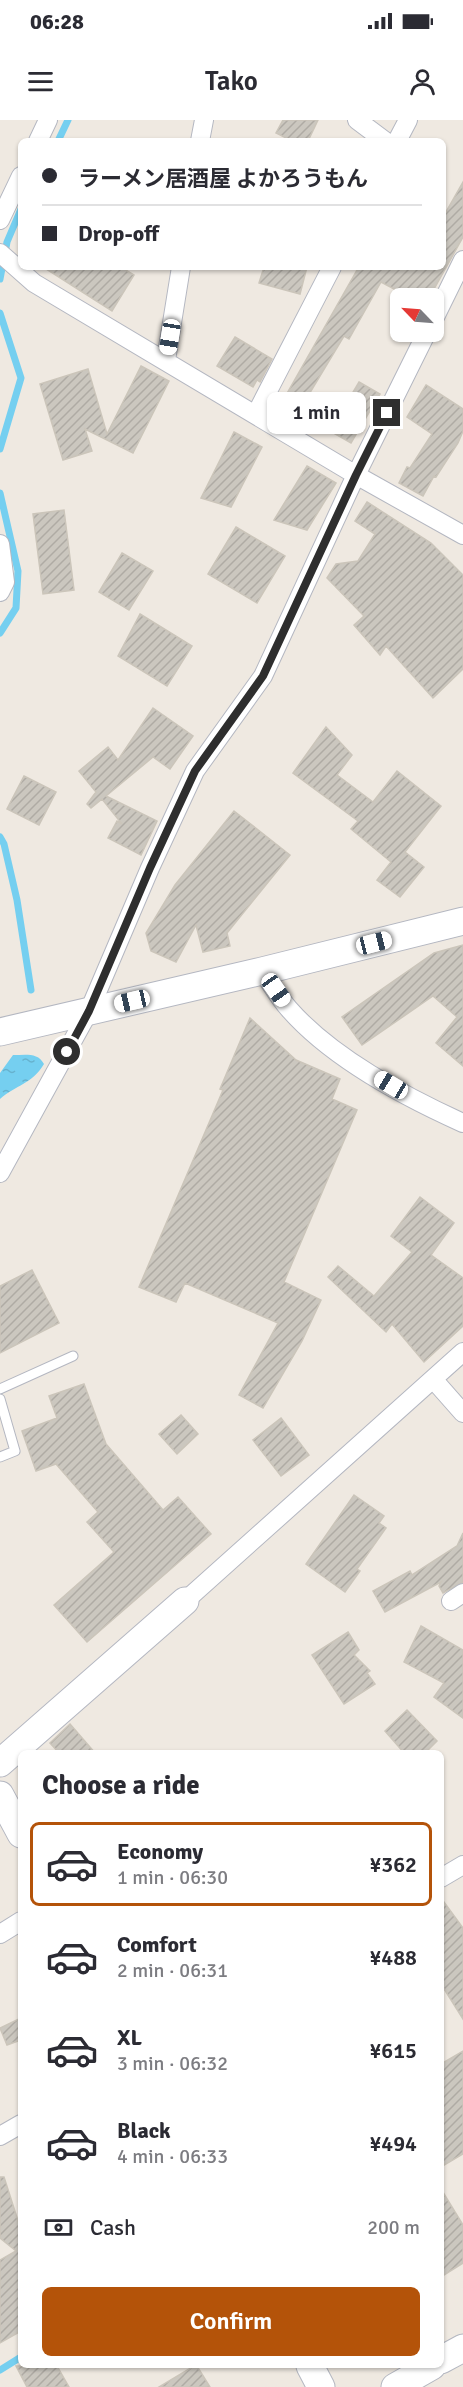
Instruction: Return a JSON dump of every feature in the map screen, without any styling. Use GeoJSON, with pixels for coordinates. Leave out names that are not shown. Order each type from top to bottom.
{"type":"FeatureCollection","features":[{"type":"Feature","properties":{"kind":"main road"},"geometry":{"type":"LineString","coordinates":[[0,1032],[463,921]]}},
{"type":"Feature","properties":{"kind":"main road"},"geometry":{"type":"LineString","coordinates":[[0,1763],[185,1601]]}},
{"type":"Feature","properties":{"kind":"main road"},"geometry":{"type":"LineString","coordinates":[[0,1795],[18,1828]]}},
{"type":"Feature","properties":{"kind":"main road"},"geometry":{"type":"LineString","coordinates":[[444,2358],[463,2348]]}},
{"type":"Feature","properties":{"kind":"main road"},"geometry":{"type":"LineString","coordinates":[[311,2368],[321,2387]]}},
{"type":"Feature","properties":{"kind":"main road"},"geometry":{"type":"LineString","coordinates":[[395,2387],[428,2368]]}},
{"type":"Feature","properties":{"kind":"street"},"geometry":{"type":"LineString","coordinates":[[39,138],[48,120]]}},
{"type":"Feature","properties":{"kind":"street"},"geometry":{"type":"LineString","coordinates":[[201,138],[204,120]]}},
{"type":"Feature","properties":{"kind":"street"},"geometry":{"type":"LineString","coordinates":[[357,120],[381,138]]}},
{"type":"Feature","properties":{"kind":"street"},"geometry":{"type":"LineString","coordinates":[[399,138],[408,120]]}},
{"type":"Feature","properties":{"kind":"street"},"geometry":{"type":"LineString","coordinates":[[0,220],[18,182]]}},
{"type":"Feature","properties":{"kind":"street"},"geometry":{"type":"LineString","coordinates":[[0,253],[18,269]]}},
{"type":"Feature","properties":{"kind":"street"},"geometry":{"type":"LineString","coordinates":[[444,299],[463,260]]}},
{"type":"Feature","properties":{"kind":"street"},"geometry":{"type":"LineString","coordinates":[[19,270],[34,283],[356,475],[463,535]]}},
{"type":"Feature","properties":{"kind":"street"},"geometry":{"type":"LineString","coordinates":[[166,360],[181,270]]}},
{"type":"Feature","properties":{"kind":"street"},"geometry":{"type":"LineString","coordinates":[[256,414],[330,270]]}},
{"type":"Feature","properties":{"kind":"street"},"geometry":{"type":"LineString","coordinates":[[0,1173],[89,1011],[150,868],[195,771],[263,676],[356,475],[422,342]]}},
{"type":"Feature","properties":{"kind":"street"},"geometry":{"type":"LineString","coordinates":[[0,546],[5,582],[0,592]]}},
{"type":"Feature","properties":{"kind":"street"},"geometry":{"type":"LineString","coordinates":[[262,971],[289,1009],[337,1053],[427,1107],[463,1123]]}},
{"type":"Feature","properties":{"kind":"street"},"geometry":{"type":"LineString","coordinates":[[185,1601],[463,1352]]}},
{"type":"Feature","properties":{"kind":"street"},"geometry":{"type":"LineString","coordinates":[[433,1378],[463,1413]]}},
{"type":"Feature","properties":{"kind":"street"},"geometry":{"type":"LineString","coordinates":[[444,1876],[463,1865]]}},
{"type":"Feature","properties":{"kind":"street"},"geometry":{"type":"LineString","coordinates":[[0,1934],[18,1923]]}},
{"type":"Feature","properties":{"kind":"street"},"geometry":{"type":"LineString","coordinates":[[0,2136],[18,2126]]}},
{"type":"Feature","properties":{"kind":"lane"},"geometry":{"type":"LineString","coordinates":[[0,1389],[73,1356]]}},
{"type":"Feature","properties":{"kind":"lane"},"geometry":{"type":"LineString","coordinates":[[0,1399],[15,1451],[0,1457]]}},
{"type":"Feature","properties":{"kind":"water"},"geometry":{"type":"Polygon","coordinates":[[[13,1055],[35,1056],[44,1064],[29,1080],[0,1099],[0,1073],[13,1055]]]}},
{"type":"Feature","properties":{"kind":"building"},"geometry":{"type":"Polygon","coordinates":[[[283,120],[318,120],[309,138],[286,138],[276,133],[283,120]]]}},
{"type":"Feature","properties":{"kind":"building"},"geometry":{"type":"Polygon","coordinates":[[[463,182],[463,237],[446,268],[446,212],[463,182]]]}},
{"type":"Feature","properties":{"kind":"building"},"geometry":{"type":"Polygon","coordinates":[[[48,270],[126,270],[134,275],[112,311],[48,270]]]}},
{"type":"Feature","properties":{"kind":"building"},"geometry":{"type":"Polygon","coordinates":[[[263,270],[306,270],[300,294],[259,283],[263,270]]]}},
{"type":"Feature","properties":{"kind":"building"},"geometry":{"type":"Polygon","coordinates":[[[357,270],[445,270],[435,288],[392,288],[381,282],[349,339],[344,336],[302,406],[285,397],[357,270]]]}},
{"type":"Feature","properties":{"kind":"building"},"geometry":{"type":"Polygon","coordinates":[[[235,337],[272,359],[260,382],[257,380],[253,387],[217,366],[235,337]]]}},
{"type":"Feature","properties":{"kind":"building"},"geometry":{"type":"Polygon","coordinates":[[[141,366],[169,381],[133,453],[85,429],[92,451],[63,460],[40,384],[88,369],[107,434],[141,366]]]}},
{"type":"Feature","properties":{"kind":"building"},"geometry":{"type":"Polygon","coordinates":[[[359,382],[380,394],[351,443],[330,431],[359,382]]]}},
{"type":"Feature","properties":{"kind":"building"},"geometry":{"type":"Polygon","coordinates":[[[426,385],[463,409],[463,431],[458,443],[436,477],[434,476],[423,496],[399,483],[407,467],[410,468],[432,434],[407,417],[426,385]]]}},
{"type":"Feature","properties":{"kind":"building"},"geometry":{"type":"Polygon","coordinates":[[[234,432],[262,447],[231,507],[201,498],[234,432]]]}},
{"type":"Feature","properties":{"kind":"building"},"geometry":{"type":"Polygon","coordinates":[[[307,466],[336,483],[307,530],[274,520],[307,466]]]}},
{"type":"Feature","properties":{"kind":"building"},"geometry":{"type":"Polygon","coordinates":[[[367,502],[431,543],[463,575],[463,669],[433,698],[386,646],[380,655],[354,625],[364,616],[327,578],[336,564],[358,561],[375,534],[355,521],[367,502]]]}},
{"type":"Feature","properties":{"kind":"building"},"geometry":{"type":"Polygon","coordinates":[[[64,510],[74,590],[43,594],[33,514],[64,510]]]}},
{"type":"Feature","properties":{"kind":"building"},"geometry":{"type":"Polygon","coordinates":[[[236,527],[285,556],[257,603],[208,574],[236,527]]]}},
{"type":"Feature","properties":{"kind":"building"},"geometry":{"type":"Polygon","coordinates":[[[122,553],[153,571],[129,610],[99,592],[122,553]]]}},
{"type":"Feature","properties":{"kind":"building"},"geometry":{"type":"Polygon","coordinates":[[[140,614],[192,646],[167,686],[118,656],[140,614]]]}},
{"type":"Feature","properties":{"kind":"building"},"geometry":{"type":"Polygon","coordinates":[[[153,708],[193,736],[170,769],[153,757],[106,796],[157,821],[141,855],[108,838],[117,821],[122,824],[102,799],[91,808],[87,804],[96,792],[79,771],[108,747],[118,760],[153,708]]]}},
{"type":"Feature","properties":{"kind":"building"},"geometry":{"type":"Polygon","coordinates":[[[326,727],[352,755],[337,775],[373,802],[397,771],[441,806],[405,852],[424,867],[400,897],[377,880],[391,862],[351,829],[358,821],[293,773],[326,727]]]}},
{"type":"Feature","properties":{"kind":"building"},"geometry":{"type":"Polygon","coordinates":[[[24,776],[56,792],[39,825],[7,809],[24,776]]]}},
{"type":"Feature","properties":{"kind":"building"},"geometry":{"type":"Polygon","coordinates":[[[234,811],[290,855],[227,933],[230,946],[203,952],[196,925],[176,962],[151,951],[146,933],[175,885],[234,811]]]}},
{"type":"Feature","properties":{"kind":"building"},"geometry":{"type":"Polygon","coordinates":[[[463,945],[463,1066],[436,1043],[457,1017],[433,996],[362,1045],[342,1017],[434,953],[463,945]]]}},
{"type":"Feature","properties":{"kind":"building"},"geometry":{"type":"Polygon","coordinates":[[[250,1018],[296,1060],[340,1079],[332,1099],[357,1110],[284,1282],[321,1300],[302,1341],[263,1408],[239,1395],[278,1323],[185,1283],[176,1302],[139,1287],[223,1090],[220,1089],[250,1018]]]}},
{"type":"Feature","properties":{"kind":"building"},"geometry":{"type":"Polygon","coordinates":[[[420,1197],[454,1223],[431,1255],[463,1278],[463,1326],[424,1362],[392,1324],[386,1332],[328,1277],[338,1266],[374,1296],[412,1252],[391,1236],[420,1197]]]}},
{"type":"Feature","properties":{"kind":"building"},"geometry":{"type":"Polygon","coordinates":[[[32,1270],[59,1323],[0,1353],[0,1286],[32,1270]]]}},
{"type":"Feature","properties":{"kind":"building"},"geometry":{"type":"Polygon","coordinates":[[[84,1384],[106,1444],[163,1510],[178,1497],[211,1534],[87,1642],[54,1605],[114,1552],[87,1522],[98,1512],[56,1464],[36,1471],[22,1431],[57,1418],[49,1396],[84,1384]]]}},
{"type":"Feature","properties":{"kind":"building"},"geometry":{"type":"Polygon","coordinates":[[[181,1415],[198,1434],[177,1454],[159,1434],[181,1415]]]}},
{"type":"Feature","properties":{"kind":"building"},"geometry":{"type":"Polygon","coordinates":[[[281,1418],[309,1455],[281,1476],[253,1440],[281,1418]]]}},
{"type":"Feature","properties":{"kind":"building"},"geometry":{"type":"Polygon","coordinates":[[[354,1495],[384,1516],[379,1523],[386,1528],[357,1569],[360,1571],[345,1592],[306,1564],[354,1495]]]}},
{"type":"Feature","properties":{"kind":"building"},"geometry":{"type":"Polygon","coordinates":[[[463,1533],[463,1582],[443,1593],[439,1586],[441,1582],[385,1612],[373,1591],[410,1571],[412,1575],[457,1546],[463,1533]]]}},
{"type":"Feature","properties":{"kind":"building"},"geometry":{"type":"Polygon","coordinates":[[[421,1626],[463,1650],[463,1718],[434,1697],[444,1683],[404,1662],[421,1626]]]}},
{"type":"Feature","properties":{"kind":"building"},"geometry":{"type":"Polygon","coordinates":[[[348,1632],[359,1650],[354,1655],[370,1671],[367,1673],[375,1684],[344,1704],[312,1655],[348,1632]]]}},
{"type":"Feature","properties":{"kind":"building"},"geometry":{"type":"Polygon","coordinates":[[[407,1710],[437,1741],[428,1750],[402,1750],[385,1731],[407,1710]]]}},
{"type":"Feature","properties":{"kind":"building"},"geometry":{"type":"Polygon","coordinates":[[[70,1724],[93,1750],[56,1750],[50,1743],[70,1724]]]}},
{"type":"Feature","properties":{"kind":"building"},"geometry":{"type":"Polygon","coordinates":[[[444,1902],[463,1928],[463,2019],[444,1989],[444,1902]]]}},
{"type":"Feature","properties":{"kind":"building"},"geometry":{"type":"Polygon","coordinates":[[[18,2019],[18,2041],[7,2045],[0,2028],[18,2019]]]}},
{"type":"Feature","properties":{"kind":"building"},"geometry":{"type":"Polygon","coordinates":[[[463,2051],[463,2154],[444,2165],[444,2062],[463,2051]]]}},
{"type":"Feature","properties":{"kind":"building"},"geometry":{"type":"Polygon","coordinates":[[[0,2177],[4,2177],[18,2221],[18,2333],[0,2343],[0,2260],[16,2251],[0,2238],[0,2177]]]}},
{"type":"Feature","properties":{"kind":"building"},"geometry":{"type":"Polygon","coordinates":[[[444,2194],[463,2225],[463,2263],[444,2275],[444,2194]]]}},
{"type":"Feature","properties":{"kind":"building"},"geometry":{"type":"Polygon","coordinates":[[[16,2366],[18,2368],[58,2368],[69,2387],[27,2387],[16,2366]]]}},
{"type":"Feature","properties":{"kind":"building"},"geometry":{"type":"Polygon","coordinates":[[[191,2368],[198,2368],[210,2387],[159,2387],[191,2368]]]}},
{"type":"Feature","properties":{"kind":"waterway"},"geometry":{"type":"LineString","coordinates":[[59,138],[68,120]]}},
{"type":"Feature","properties":{"kind":"waterway"},"geometry":{"type":"LineString","coordinates":[[0,279],[7,242],[18,216]]}},
{"type":"Feature","properties":{"kind":"waterway"},"geometry":{"type":"LineString","coordinates":[[0,313],[21,378],[0,449]]}},
{"type":"Feature","properties":{"kind":"waterway"},"geometry":{"type":"LineString","coordinates":[[0,493],[18,571],[16,608],[0,633]]}},
{"type":"Feature","properties":{"kind":"waterway"},"geometry":{"type":"LineString","coordinates":[[0,837],[4,844],[17,900],[31,990]]}},
{"type":"Feature","properties":{"kind":"waterway"},"geometry":{"type":"LineString","coordinates":[[0,2370],[18,2359]]}},
{"type":"Feature","properties":{"kind":"route"},"geometry":{"type":"LineString","coordinates":[[67,1052],[89,1011],[150,868],[195,771],[263,676],[387,413]]}}]}
